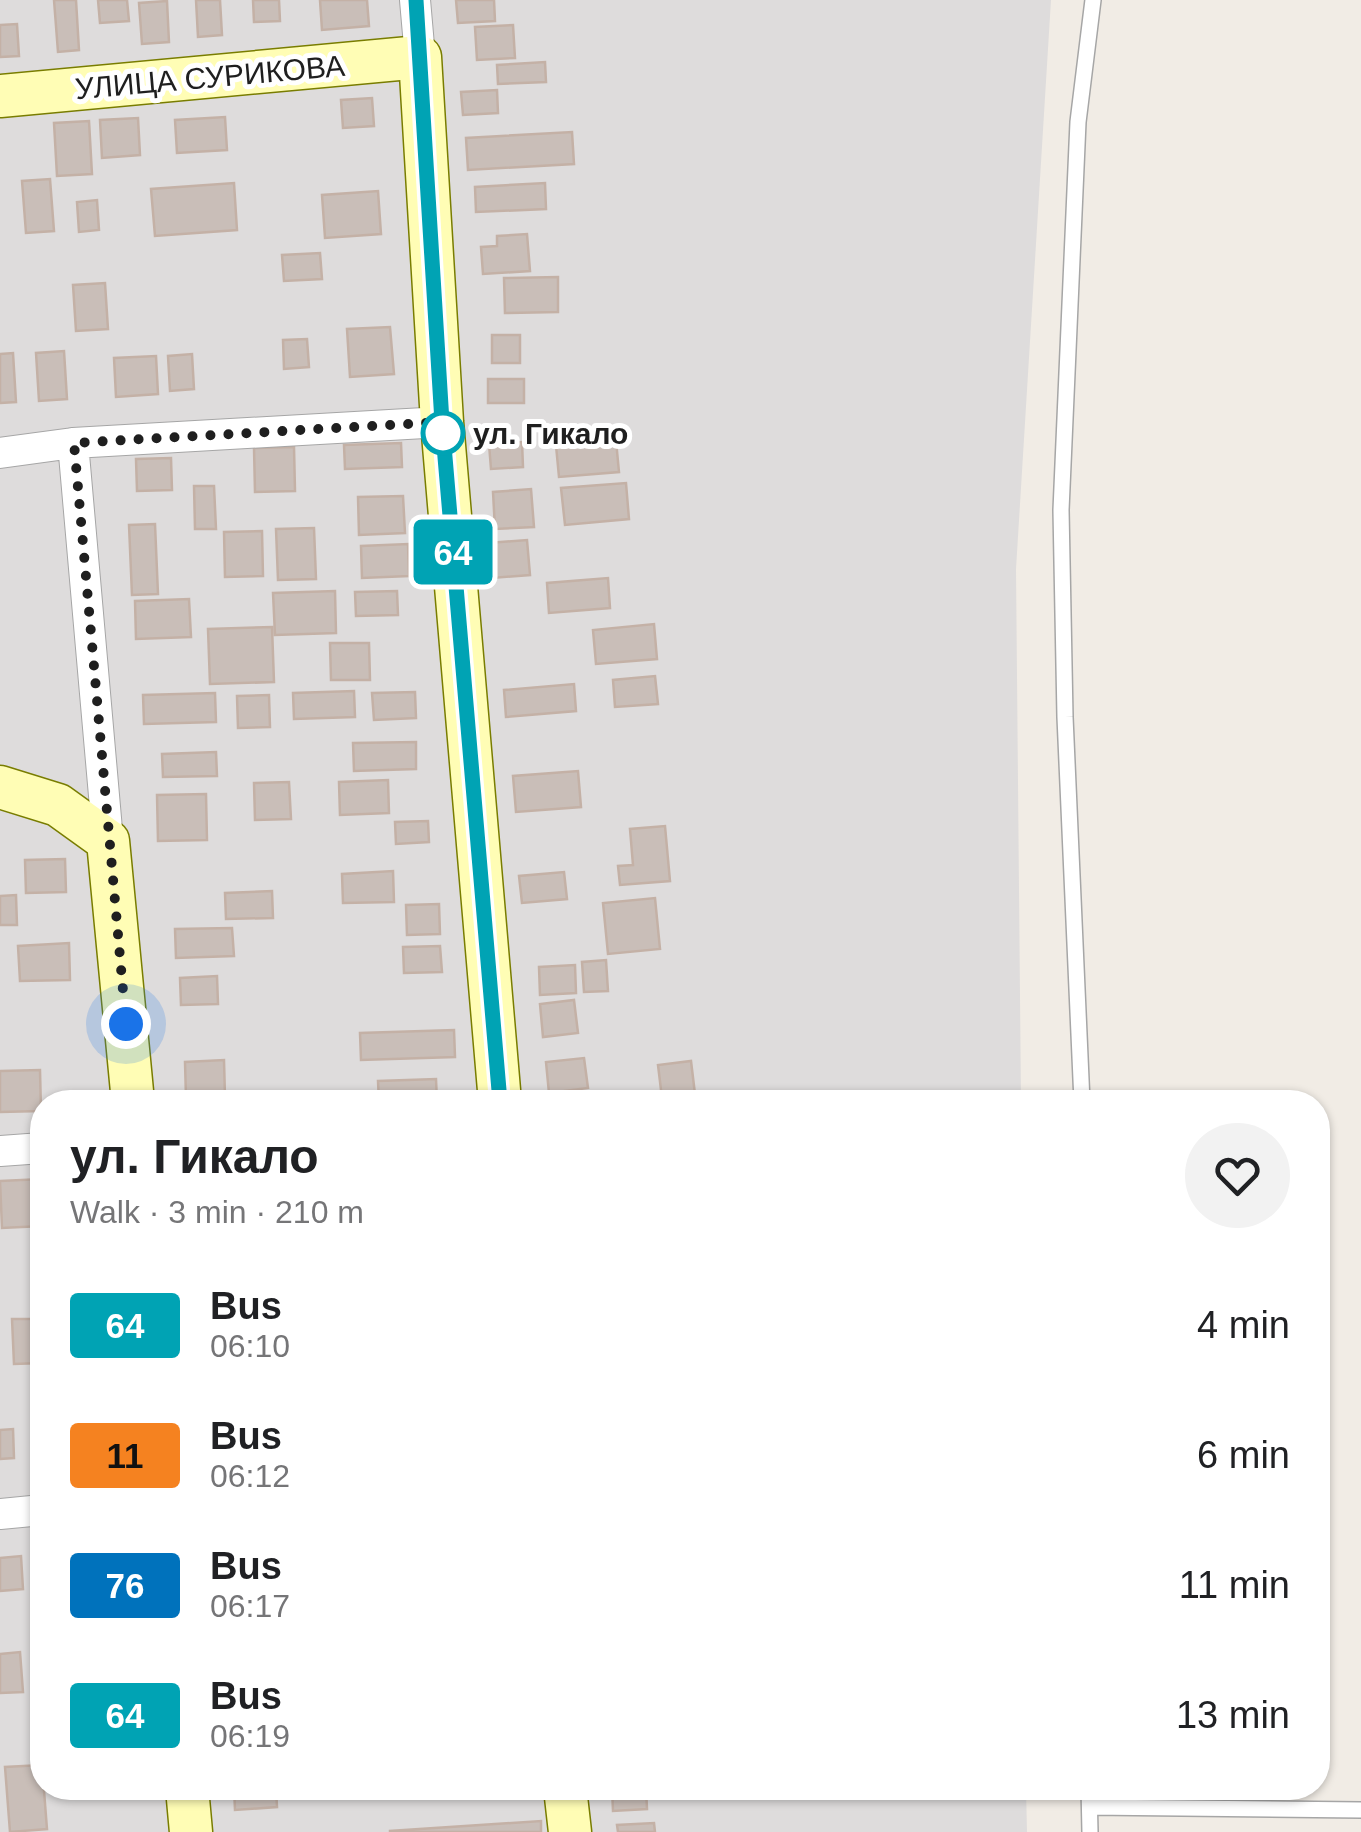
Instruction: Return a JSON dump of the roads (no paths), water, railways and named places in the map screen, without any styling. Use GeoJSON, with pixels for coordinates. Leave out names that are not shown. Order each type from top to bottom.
{"type":"FeatureCollection","features":[{"type":"Feature","properties":{"kind":"main road","name":"УЛИЦА СУРИКОВА"},"geometry":{"type":"LineString","coordinates":[[0,96],[420,58]]}},
{"type":"Feature","properties":{"kind":"main road"},"geometry":{"type":"LineString","coordinates":[[420,58],[442,422],[499,1090]]}},
{"type":"Feature","properties":{"kind":"main road"},"geometry":{"type":"LineString","coordinates":[[0,787],[58,805],[108,842],[132,1090]]}},
{"type":"Feature","properties":{"kind":"main road"},"geometry":{"type":"LineString","coordinates":[[188,1800],[191,1832]]}},
{"type":"Feature","properties":{"kind":"main road"},"geometry":{"type":"LineString","coordinates":[[566,1800],[570,1832]]}},
{"type":"Feature","properties":{"kind":"street"},"geometry":{"type":"LineString","coordinates":[[416,0],[420,58]]}},
{"type":"Feature","properties":{"kind":"street"},"geometry":{"type":"LineString","coordinates":[[0,453],[74,443],[442,422]]}},
{"type":"Feature","properties":{"kind":"street"},"geometry":{"type":"LineString","coordinates":[[74,443],[108,842]]}},
{"type":"Feature","properties":{"kind":"street"},"geometry":{"type":"LineString","coordinates":[[0,1151],[30,1149]]}},
{"type":"Feature","properties":{"kind":"street"},"geometry":{"type":"LineString","coordinates":[[0,1514],[30,1511]]}},
{"type":"Feature","properties":{"kind":"lane"},"geometry":{"type":"LineString","coordinates":[[1081,1090],[1064,717],[1061,510],[1078,122],[1093,0]]}},
{"type":"Feature","properties":{"kind":"lane"},"geometry":{"type":"LineString","coordinates":[[1090,1800],[1090,1832]]}},
{"type":"Feature","properties":{"kind":"lane"},"geometry":{"type":"LineString","coordinates":[[1090,1807],[1361,1810]]}},
{"type":"Feature","properties":{"kind":"place","name":"ул. Гикало"},"geometry":{"type":"Point","coordinates":[443,433]}}]}
